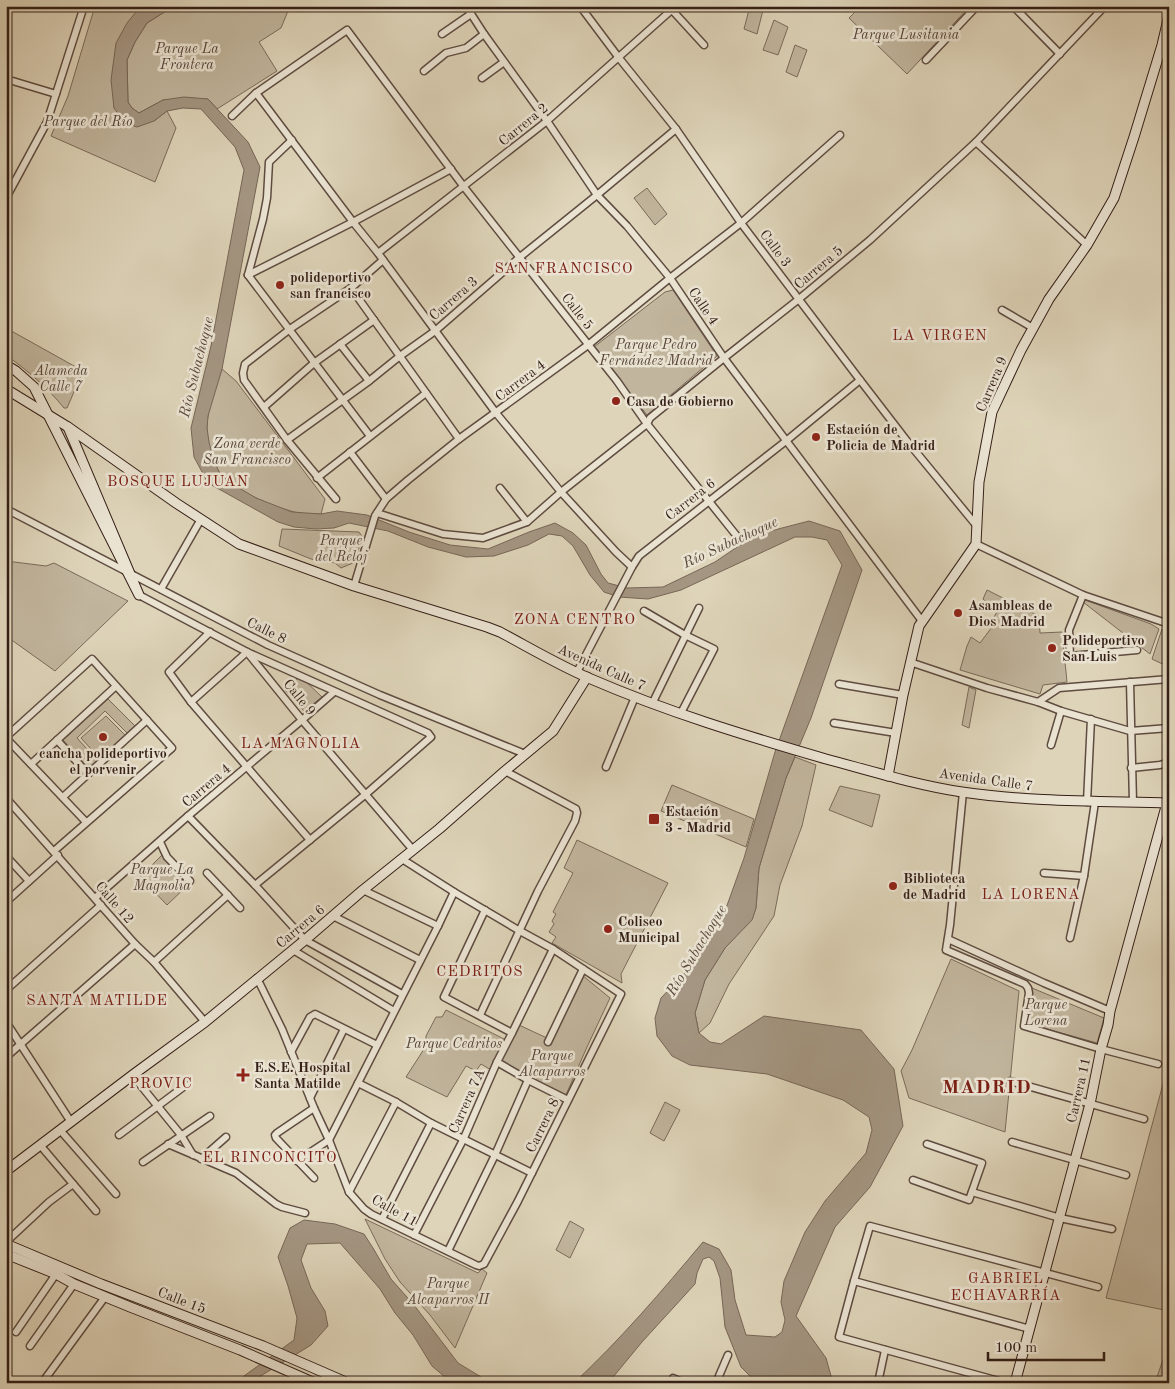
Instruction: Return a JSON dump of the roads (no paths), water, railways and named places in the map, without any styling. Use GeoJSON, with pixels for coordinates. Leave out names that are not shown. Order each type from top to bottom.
{"type":"FeatureCollection","features":[{"type":"Feature","properties":{"kind":"street"},"geometry":{"type":"LineString","coordinates":[[6,198],[47,122],[84,6]]}},
{"type":"Feature","properties":{"kind":"street","name":"Calle 4"},"geometry":{"type":"LineString","coordinates":[[466,6],[597,195],[627,226],[670,278],[724,358],[922,621]]}},
{"type":"Feature","properties":{"kind":"street"},"geometry":{"type":"LineString","coordinates":[[926,60],[977,6]]}},
{"type":"Feature","properties":{"kind":"street"},"geometry":{"type":"LineString","coordinates":[[1013,6],[1060,54]]}},
{"type":"Feature","properties":{"kind":"street","name":"Carrera 5"},"geometry":{"type":"LineString","coordinates":[[527,522],[561,492],[647,424],[650,418],[870,240],[976,142],[1105,6]]}},
{"type":"Feature","properties":{"kind":"street","name":"Calle 3"},"geometry":{"type":"LineString","coordinates":[[583,7],[619,58],[676,129],[742,223],[860,380],[976,525]]}},
{"type":"Feature","properties":{"kind":"street"},"geometry":{"type":"LineString","coordinates":[[674,8],[704,45]]}},
{"type":"Feature","properties":{"kind":"street","name":"Carrera 2"},"geometry":{"type":"LineString","coordinates":[[378,253],[547,121],[674,8]]}},
{"type":"Feature","properties":{"kind":"street"},"geometry":{"type":"LineString","coordinates":[[442,34],[471,14]]}},
{"type":"Feature","properties":{"kind":"street","name":"Carrera 9"},"geometry":{"type":"LineString","coordinates":[[976,544],[979,482],[992,412],[1021,350],[1049,299],[1087,245],[1114,198],[1162,45],[1169,15]]}},
{"type":"Feature","properties":{"kind":"street","name":"Calle 5"},"geometry":{"type":"LineString","coordinates":[[256,93],[347,30],[464,187],[617,381],[647,424],[736,535]]}},
{"type":"Feature","properties":{"kind":"street"},"geometry":{"type":"LineString","coordinates":[[424,70],[446,53],[466,48],[484,34]]}},
{"type":"Feature","properties":{"kind":"street"},"geometry":{"type":"LineString","coordinates":[[482,78],[504,62]]}},
{"type":"Feature","properties":{"kind":"street"},"geometry":{"type":"LineString","coordinates":[[6,80],[56,94]]}},
{"type":"Feature","properties":{"kind":"street"},"geometry":{"type":"LineString","coordinates":[[232,116],[256,93],[378,253],[496,413],[561,492],[632,567]]}},
{"type":"Feature","properties":{"kind":"street","name":"Carrera 3"},"geometry":{"type":"LineString","coordinates":[[287,440],[435,331],[520,257],[676,129]]}},
{"type":"Feature","properties":{"kind":"street","name":"Carrera 4"},"geometry":{"type":"LineString","coordinates":[[354,586],[376,514],[386,499],[460,439],[588,345],[670,278],[742,223],[840,135]]}},
{"type":"Feature","properties":{"kind":"street"},"geometry":{"type":"LineString","coordinates":[[248,275],[266,205],[269,162],[292,140]]}},
{"type":"Feature","properties":{"kind":"street"},"geometry":{"type":"LineString","coordinates":[[976,142],[1087,245]]}},
{"type":"Feature","properties":{"kind":"street"},"geometry":{"type":"LineString","coordinates":[[248,275],[353,222],[451,168]]}},
{"type":"Feature","properties":{"kind":"street"},"geometry":{"type":"LineString","coordinates":[[336,499],[287,440],[244,380],[243,373],[245,364],[290,329],[351,288],[383,260]]}},
{"type":"Feature","properties":{"kind":"street"},"geometry":{"type":"LineString","coordinates":[[248,275],[370,436]]}},
{"type":"Feature","properties":{"kind":"street"},"geometry":{"type":"LineString","coordinates":[[351,288],[460,439]]}},
{"type":"Feature","properties":{"kind":"street"},"geometry":{"type":"LineString","coordinates":[[1002,310],[1033,328]]}},
{"type":"Feature","properties":{"kind":"street"},"geometry":{"type":"LineString","coordinates":[[264,407],[314,363],[374,320]]}},
{"type":"Feature","properties":{"kind":"street"},"geometry":{"type":"LineString","coordinates":[[340,344],[368,381]]}},
{"type":"Feature","properties":{"kind":"street"},"geometry":{"type":"LineString","coordinates":[[6,365],[34,387],[139,595]]}},
{"type":"Feature","properties":{"kind":"street","name":"Carrera 6"},"geometry":{"type":"LineString","coordinates":[[577,672],[639,556],[786,441],[860,380]]}},
{"type":"Feature","properties":{"kind":"street","name":"Avenida Calle 7"},"geometry":{"type":"LineString","coordinates":[[6,388],[68,427],[239,544],[354,586],[500,632],[587,677],[652,704],[769,742],[888,776],[963,792],[1046,800],[1168,803]]}},
{"type":"Feature","properties":{"kind":"street"},"geometry":{"type":"LineString","coordinates":[[317,478],[426,393]]}},
{"type":"Feature","properties":{"kind":"street"},"geometry":{"type":"LineString","coordinates":[[68,427],[139,595]]}},
{"type":"Feature","properties":{"kind":"street"},"geometry":{"type":"LineString","coordinates":[[350,452],[386,499]]}},
{"type":"Feature","properties":{"kind":"street"},"geometry":{"type":"LineString","coordinates":[[376,514],[443,534],[483,538],[527,522],[500,488]]}},
{"type":"Feature","properties":{"kind":"street","name":"Calle 8"},"geometry":{"type":"LineString","coordinates":[[6,509],[268,645],[380,695],[525,754]]}},
{"type":"Feature","properties":{"kind":"street"},"geometry":{"type":"LineString","coordinates":[[161,589],[201,519]]}},
{"type":"Feature","properties":{"kind":"street"},"geometry":{"type":"LineString","coordinates":[[888,776],[918,626],[976,544],[1083,595],[1169,624]]}},
{"type":"Feature","properties":{"kind":"street","name":"Calle 9"},"geometry":{"type":"LineString","coordinates":[[139,595],[247,652],[302,720],[414,850]]}},
{"type":"Feature","properties":{"kind":"street"},"geometry":{"type":"LineString","coordinates":[[1083,595],[1069,630],[1070,656],[1137,650]]}},
{"type":"Feature","properties":{"kind":"street"},"geometry":{"type":"LineString","coordinates":[[652,704],[699,608]]}},
{"type":"Feature","properties":{"kind":"street"},"geometry":{"type":"LineString","coordinates":[[644,611],[685,635],[714,649],[681,713]]}},
{"type":"Feature","properties":{"kind":"street"},"geometry":{"type":"LineString","coordinates":[[210,632],[169,672],[191,702],[310,840]]}},
{"type":"Feature","properties":{"kind":"street"},"geometry":{"type":"LineString","coordinates":[[191,702],[247,652],[428,733],[431,737],[366,794],[255,885]]}},
{"type":"Feature","properties":{"kind":"street"},"geometry":{"type":"LineString","coordinates":[[6,902],[86,822],[172,748],[92,659],[6,738],[86,822]]}},
{"type":"Feature","properties":{"kind":"street"},"geometry":{"type":"LineString","coordinates":[[910,662],[987,688],[1130,731],[1169,728]]}},
{"type":"Feature","properties":{"kind":"street","name":"Carrera 6"},"geometry":{"type":"LineString","coordinates":[[6,1171],[205,1022],[439,829],[552,731],[587,677]]}},
{"type":"Feature","properties":{"kind":"street"},"geometry":{"type":"LineString","coordinates":[[1038,702],[1059,688],[1169,679]]}},
{"type":"Feature","properties":{"kind":"street"},"geometry":{"type":"LineString","coordinates":[[1130,682],[1133,802]]}},
{"type":"Feature","properties":{"kind":"street"},"geometry":{"type":"LineString","coordinates":[[839,684],[903,695]]}},
{"type":"Feature","properties":{"kind":"street"},"geometry":{"type":"LineString","coordinates":[[31,764],[116,686]]}},
{"type":"Feature","properties":{"kind":"street","name":"Carrera 4"},"geometry":{"type":"LineString","coordinates":[[95,898],[334,692]]}},
{"type":"Feature","properties":{"kind":"street"},"geometry":{"type":"LineString","coordinates":[[606,767],[635,697]]}},
{"type":"Feature","properties":{"kind":"street"},"geometry":{"type":"LineString","coordinates":[[1051,745],[1061,711]]}},
{"type":"Feature","properties":{"kind":"street"},"geometry":{"type":"LineString","coordinates":[[1070,938],[1084,876],[1091,802],[1091,719]]}},
{"type":"Feature","properties":{"kind":"street"},"geometry":{"type":"LineString","coordinates":[[62,797],[147,720]]}},
{"type":"Feature","properties":{"kind":"street"},"geometry":{"type":"LineString","coordinates":[[834,723],[896,733]]}},
{"type":"Feature","properties":{"kind":"street"},"geometry":{"type":"LineString","coordinates":[[57,740],[88,774]]}},
{"type":"Feature","properties":{"kind":"street"},"geometry":{"type":"LineString","coordinates":[[1131,768],[1160,765],[1169,762]]}},
{"type":"Feature","properties":{"kind":"street"},"geometry":{"type":"LineString","coordinates":[[480,1015],[538,891],[575,821],[577,813],[576,809],[505,771]]}},
{"type":"Feature","properties":{"kind":"street"},"geometry":{"type":"LineString","coordinates":[[963,792],[946,950],[1025,984],[1028,988],[1028,993],[1024,1026],[1101,1050],[1158,1064]]}},
{"type":"Feature","properties":{"kind":"street","name":"Calle 12"},"geometry":{"type":"LineString","coordinates":[[6,798],[135,944],[154,962],[205,1022]]}},
{"type":"Feature","properties":{"kind":"street","name":"Carrera 11"},"geometry":{"type":"LineString","coordinates":[[1015,1383],[1090,1104],[1110,1011],[1168,803]]}},
{"type":"Feature","properties":{"kind":"street"},"geometry":{"type":"LineString","coordinates":[[188,816],[305,940],[402,994]]}},
{"type":"Feature","properties":{"kind":"street"},"geometry":{"type":"LineString","coordinates":[[160,842],[167,857],[190,881]]}},
{"type":"Feature","properties":{"kind":"street"},"geometry":{"type":"LineString","coordinates":[[6,856],[29,881]]}},
{"type":"Feature","properties":{"kind":"street"},"geometry":{"type":"LineString","coordinates":[[402,859],[454,892],[553,949],[582,969],[548,1042]]}},
{"type":"Feature","properties":{"kind":"street"},"geometry":{"type":"LineString","coordinates":[[1044,873],[1084,876]]}},
{"type":"Feature","properties":{"kind":"street"},"geometry":{"type":"LineString","coordinates":[[207,874],[240,908]]}},
{"type":"Feature","properties":{"kind":"street"},"geometry":{"type":"LineString","coordinates":[[363,890],[438,926]]}},
{"type":"Feature","properties":{"kind":"street"},"geometry":{"type":"LineString","coordinates":[[297,1161],[329,1140],[454,892]]}},
{"type":"Feature","properties":{"kind":"street"},"geometry":{"type":"LineString","coordinates":[[154,962],[228,895]]}},
{"type":"Feature","properties":{"kind":"street"},"geometry":{"type":"LineString","coordinates":[[6,990],[101,906]]}},
{"type":"Feature","properties":{"kind":"street"},"geometry":{"type":"LineString","coordinates":[[485,910],[444,996],[512,1033]]}},
{"type":"Feature","properties":{"kind":"street"},"geometry":{"type":"LineString","coordinates":[[333,916],[420,960]]}},
{"type":"Feature","properties":{"kind":"street"},"geometry":{"type":"LineString","coordinates":[[948,939],[1110,1011]]}},
{"type":"Feature","properties":{"kind":"street"},"geometry":{"type":"LineString","coordinates":[[6,1057],[135,944]]}},
{"type":"Feature","properties":{"kind":"street","name":"Carrera 7A"},"geometry":{"type":"LineString","coordinates":[[414,1235],[464,1138],[497,1062],[553,949]]}},
{"type":"Feature","properties":{"kind":"street"},"geometry":{"type":"LineString","coordinates":[[293,950],[394,1011]]}},
{"type":"Feature","properties":{"kind":"street","name":"Carrera 8"},"geometry":{"type":"LineString","coordinates":[[482,1265],[486,1262],[532,1173],[621,994],[582,969]]}},
{"type":"Feature","properties":{"kind":"street","name":"Calle 11"},"geometry":{"type":"LineString","coordinates":[[257,978],[282,1029],[349,1192],[364,1209],[382,1219],[476,1265],[482,1265]]}},
{"type":"Feature","properties":{"kind":"street"},"geometry":{"type":"LineString","coordinates":[[291,1052],[312,1015],[315,1014],[377,1045]]}},
{"type":"Feature","properties":{"kind":"street"},"geometry":{"type":"LineString","coordinates":[[6,1022],[71,1122]]}},
{"type":"Feature","properties":{"kind":"street"},"geometry":{"type":"LineString","coordinates":[[310,1098],[344,1029]]}},
{"type":"Feature","properties":{"kind":"street"},"geometry":{"type":"LineString","coordinates":[[497,1062],[568,1100]]}},
{"type":"Feature","properties":{"kind":"street"},"geometry":{"type":"LineString","coordinates":[[134,1074],[181,1135],[193,1155]]}},
{"type":"Feature","properties":{"kind":"street"},"geometry":{"type":"LineString","coordinates":[[448,1251],[495,1155],[528,1080]]}},
{"type":"Feature","properties":{"kind":"street"},"geometry":{"type":"LineString","coordinates":[[1010,1081],[1144,1119]]}},
{"type":"Feature","properties":{"kind":"street"},"geometry":{"type":"LineString","coordinates":[[358,1083],[396,1102],[431,1123],[532,1173]]}},
{"type":"Feature","properties":{"kind":"street"},"geometry":{"type":"LineString","coordinates":[[119,1135],[186,1085]]}},
{"type":"Feature","properties":{"kind":"street"},"geometry":{"type":"LineString","coordinates":[[349,1192],[396,1102]]}},
{"type":"Feature","properties":{"kind":"street"},"geometry":{"type":"LineString","coordinates":[[314,1108],[276,1135],[276,1138],[314,1178]]}},
{"type":"Feature","properties":{"kind":"street"},"geometry":{"type":"LineString","coordinates":[[143,1162],[210,1116]]}},
{"type":"Feature","properties":{"kind":"street"},"geometry":{"type":"LineString","coordinates":[[382,1219],[431,1123]]}},
{"type":"Feature","properties":{"kind":"street"},"geometry":{"type":"LineString","coordinates":[[60,1130],[116,1194]]}},
{"type":"Feature","properties":{"kind":"street"},"geometry":{"type":"LineString","coordinates":[[201,1159],[226,1137]]}},
{"type":"Feature","properties":{"kind":"street"},"geometry":{"type":"LineString","coordinates":[[1012,1142],[1126,1175]]}},
{"type":"Feature","properties":{"kind":"street"},"geometry":{"type":"LineString","coordinates":[[168,1144],[236,1173],[276,1204],[305,1213]]}},
{"type":"Feature","properties":{"kind":"street"},"geometry":{"type":"LineString","coordinates":[[913,1180],[969,1200],[982,1164],[927,1144]]}},
{"type":"Feature","properties":{"kind":"street"},"geometry":{"type":"LineString","coordinates":[[40,1145],[96,1211]]}},
{"type":"Feature","properties":{"kind":"street"},"geometry":{"type":"LineString","coordinates":[[6,1243],[49,1202],[73,1184]]}},
{"type":"Feature","properties":{"kind":"street"},"geometry":{"type":"LineString","coordinates":[[972,1192],[1060,1218],[1112,1229]]}},
{"type":"Feature","properties":{"kind":"street"},"geometry":{"type":"LineString","coordinates":[[1006,1383],[838,1337],[870,1226],[1098,1287]]}},
{"type":"Feature","properties":{"kind":"street","name":"Calle 15"},"geometry":{"type":"LineString","coordinates":[[6,1243],[101,1284],[248,1339],[348,1383]]}},
{"type":"Feature","properties":{"kind":"street","name":"Calle 15"},"geometry":{"type":"LineString","coordinates":[[6,1254],[56,1274],[105,1297],[240,1350],[315,1383]]}},
{"type":"Feature","properties":{"kind":"street"},"geometry":{"type":"LineString","coordinates":[[16,1332],[56,1274]]}},
{"type":"Feature","properties":{"kind":"street"},"geometry":{"type":"LineString","coordinates":[[854,1281],[1030,1329]]}},
{"type":"Feature","properties":{"kind":"street"},"geometry":{"type":"LineString","coordinates":[[30,1346],[74,1284]]}},
{"type":"Feature","properties":{"kind":"street"},"geometry":{"type":"LineString","coordinates":[[42,1383],[105,1297]]}},
{"type":"Feature","properties":{"kind":"street"},"geometry":{"type":"LineString","coordinates":[[240,1350],[248,1339]]}},
{"type":"Feature","properties":{"kind":"street"},"geometry":{"type":"LineString","coordinates":[[878,1383],[885,1350]]}},
{"type":"Feature","properties":{"kind":"street"},"geometry":{"type":"LineString","coordinates":[[716,1383],[728,1355]]}},
{"type":"Feature","properties":{"kind":"street"},"geometry":{"type":"LineString","coordinates":[[673,1378],[684,1383]]}},
{"type":"Feature","properties":{"kind":"place","name":"polideportivo san francisco"},"geometry":{"type":"Point","coordinates":[280,285]}},
{"type":"Feature","properties":{"kind":"place","name":"Casa de Gobierno"},"geometry":{"type":"Point","coordinates":[616,401]}},
{"type":"Feature","properties":{"kind":"place","name":"Estación de Policia de Madrid"},"geometry":{"type":"Point","coordinates":[816,437]}},
{"type":"Feature","properties":{"kind":"place","name":"Asambleas de Dios Madrid"},"geometry":{"type":"Point","coordinates":[958,613]}},
{"type":"Feature","properties":{"kind":"place","name":"Polideportivo San Luis"},"geometry":{"type":"Point","coordinates":[1052,648]}},
{"type":"Feature","properties":{"kind":"place","name":"cancha polideportivo el porvenir"},"geometry":{"type":"Point","coordinates":[103,737]}},
{"type":"Feature","properties":{"kind":"place","name":"Estación 3 - Madrid"},"geometry":{"type":"Point","coordinates":[654,819]}},
{"type":"Feature","properties":{"kind":"place","name":"Biblioteca de Madrid"},"geometry":{"type":"Point","coordinates":[893,886]}},
{"type":"Feature","properties":{"kind":"place","name":"Coliseo Municipal"},"geometry":{"type":"Point","coordinates":[608,929]}},
{"type":"Feature","properties":{"kind":"place","name":"E.S.E. Hospital Santa Matilde"},"geometry":{"type":"Point","coordinates":[243,1075]}},
{"type":"Feature","properties":{"kind":"district","name":"SAN FRANCISCO"},"geometry":{"type":"Point","coordinates":[564,268]}},
{"type":"Feature","properties":{"kind":"district","name":"LA VIRGEN"},"geometry":{"type":"Point","coordinates":[940,335]}},
{"type":"Feature","properties":{"kind":"district","name":"BOSQUE LUJUAN"},"geometry":{"type":"Point","coordinates":[178,481]}},
{"type":"Feature","properties":{"kind":"district","name":"ZONA CENTRO"},"geometry":{"type":"Point","coordinates":[575,619]}},
{"type":"Feature","properties":{"kind":"district","name":"LA MAGNOLIA"},"geometry":{"type":"Point","coordinates":[301,743]}},
{"type":"Feature","properties":{"kind":"district","name":"LA LORENA"},"geometry":{"type":"Point","coordinates":[1031,894]}},
{"type":"Feature","properties":{"kind":"district","name":"CEDRITOS"},"geometry":{"type":"Point","coordinates":[480,971]}},
{"type":"Feature","properties":{"kind":"district","name":"SANTA MATILDE"},"geometry":{"type":"Point","coordinates":[97,1000]}},
{"type":"Feature","properties":{"kind":"district","name":"PROVIC"},"geometry":{"type":"Point","coordinates":[161,1083]}},
{"type":"Feature","properties":{"kind":"district","name":"MADRID"},"geometry":{"type":"Point","coordinates":[987,1086]}},
{"type":"Feature","properties":{"kind":"district","name":"EL RINCONCITO"},"geometry":{"type":"Point","coordinates":[270,1157]}},
{"type":"Feature","properties":{"kind":"district","name":"GABRIEL ECHAVARRÍA"},"geometry":{"type":"Point","coordinates":[1006,1286]}},
{"type":"Feature","properties":{"kind":"park label","name":"Parque Lusitania"},"geometry":{"type":"Point","coordinates":[906,34]}},
{"type":"Feature","properties":{"kind":"park label","name":"Parque La Frontera"},"geometry":{"type":"Point","coordinates":[187,56]}},
{"type":"Feature","properties":{"kind":"park label","name":"Parque del Río"},"geometry":{"type":"Point","coordinates":[88,121]}},
{"type":"Feature","properties":{"kind":"park label","name":"Parque Pedro Fernández Madrid"},"geometry":{"type":"Point","coordinates":[656,352]}},
{"type":"Feature","properties":{"kind":"park label","name":"Alameda Calle 7"},"geometry":{"type":"Point","coordinates":[61,378]}},
{"type":"Feature","properties":{"kind":"park label","name":"Zona verde San Francisco"},"geometry":{"type":"Point","coordinates":[247,452]}},
{"type":"Feature","properties":{"kind":"park label","name":"Parque del Reloj"},"geometry":{"type":"Point","coordinates":[341,548]}},
{"type":"Feature","properties":{"kind":"park label","name":"Parque La Magnolia"},"geometry":{"type":"Point","coordinates":[162,878]}},
{"type":"Feature","properties":{"kind":"park label","name":"Parque Lorena"},"geometry":{"type":"Point","coordinates":[1046,1012]}},
{"type":"Feature","properties":{"kind":"park label","name":"Parque Cedritos"},"geometry":{"type":"Point","coordinates":[454,1043]}},
{"type":"Feature","properties":{"kind":"park label","name":"Parque Alcaparros"},"geometry":{"type":"Point","coordinates":[552,1064]}},
{"type":"Feature","properties":{"kind":"park label","name":"Parque Alcaparros II"},"geometry":{"type":"Point","coordinates":[448,1292]}},
{"type":"Feature","properties":{"kind":"water label","name":"Río Subachoque"},"geometry":{"type":"Point","coordinates":[196,367]}},
{"type":"Feature","properties":{"kind":"water label","name":"Río Subachoque"},"geometry":{"type":"Point","coordinates":[730,542]}},
{"type":"Feature","properties":{"kind":"water label","name":"Río Subachoque"},"geometry":{"type":"Point","coordinates":[696,950]}}]}
